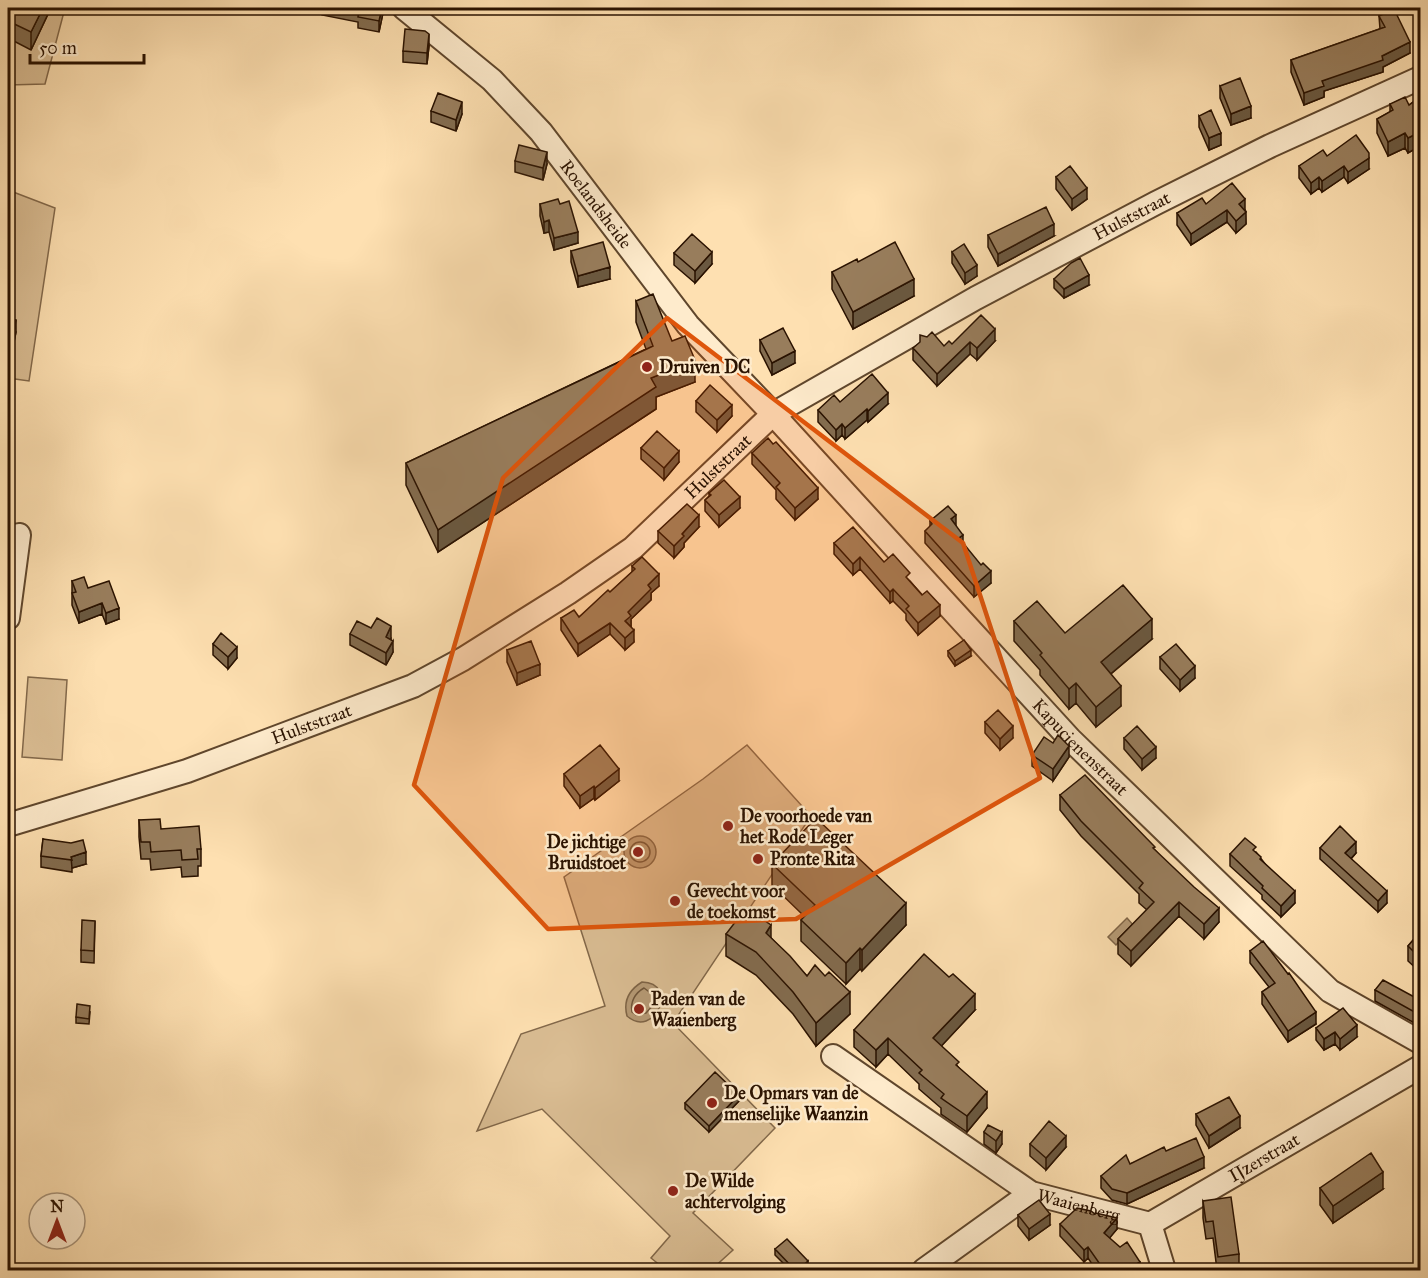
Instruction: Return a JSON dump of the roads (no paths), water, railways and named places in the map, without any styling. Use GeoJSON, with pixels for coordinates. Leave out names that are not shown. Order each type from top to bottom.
{"type":"FeatureCollection","features":[{"type":"Feature","properties":{"kind":"street","name":"Roelandsheide"},"geometry":{"type":"LineString","coordinates":[[404,8],[492,80],[540,132],[688,325],[774,414]]}},
{"type":"Feature","properties":{"kind":"street","name":"Hulststraat"},"geometry":{"type":"LineString","coordinates":[[8,825],[187,771],[404,690],[463,659],[568,593],[633,548],[774,414],[976,298],[1156,203],[1270,146],[1420,78]]}},
{"type":"Feature","properties":{"kind":"street","name":"Kapucienenstraat"},"geometry":{"type":"LineString","coordinates":[[774,414],[1070,739],[1108,776],[1330,991],[1420,1042]]}},
{"type":"Feature","properties":{"kind":"street"},"geometry":{"type":"LineString","coordinates":[[8,618],[19,535]]}},
{"type":"Feature","properties":{"kind":"street"},"geometry":{"type":"LineString","coordinates":[[833,1056],[1031,1193]]}},
{"type":"Feature","properties":{"kind":"street","name":"IJzerstraat"},"geometry":{"type":"LineString","coordinates":[[1150,1224],[1420,1067]]}},
{"type":"Feature","properties":{"kind":"street","name":"Waaienberg"},"geometry":{"type":"LineString","coordinates":[[924,1270],[1031,1193],[1150,1224]]}},
{"type":"Feature","properties":{"kind":"street"},"geometry":{"type":"LineString","coordinates":[[1150,1224],[1164,1270]]}},
{"type":"Feature","properties":{"kind":"water"},"geometry":{"type":"Polygon","coordinates":[[[640,836],[651,841],[656,852],[651,863],[640,868],[629,863],[624,852],[629,841],[640,836]]]}},
{"type":"Feature","properties":{"kind":"water"},"geometry":{"type":"Polygon","coordinates":[[[1127,918],[1134,926],[1116,945],[1108,937],[1127,918]]]}},
{"type":"Feature","properties":{"kind":"water"},"geometry":{"type":"Polygon","coordinates":[[[642,982],[653,985],[659,991],[661,1000],[654,1016],[646,1021],[637,1021],[627,1016],[626,1005],[630,992],[642,982]]]}},
{"type":"Feature","properties":{"kind":"place","name":"Druiven DC"},"geometry":{"type":"Point","coordinates":[647,367]}},
{"type":"Feature","properties":{"kind":"place","name":"De voorhoede van het Rode Leger"},"geometry":{"type":"Point","coordinates":[728,826]}},
{"type":"Feature","properties":{"kind":"place","name":"De jichtige Bruidstoet"},"geometry":{"type":"Point","coordinates":[638,852]}},
{"type":"Feature","properties":{"kind":"place","name":"Pronte Rita"},"geometry":{"type":"Point","coordinates":[758,859]}},
{"type":"Feature","properties":{"kind":"place","name":"Gevecht voor de toekomst"},"geometry":{"type":"Point","coordinates":[675,901]}},
{"type":"Feature","properties":{"kind":"place","name":"Paden van de Waaienberg"},"geometry":{"type":"Point","coordinates":[639,1009]}},
{"type":"Feature","properties":{"kind":"place","name":"De Opmars van de menselijke Waanzin"},"geometry":{"type":"Point","coordinates":[712,1103]}},
{"type":"Feature","properties":{"kind":"place","name":"De Wilde achtervolging"},"geometry":{"type":"Point","coordinates":[673,1191]}}]}
